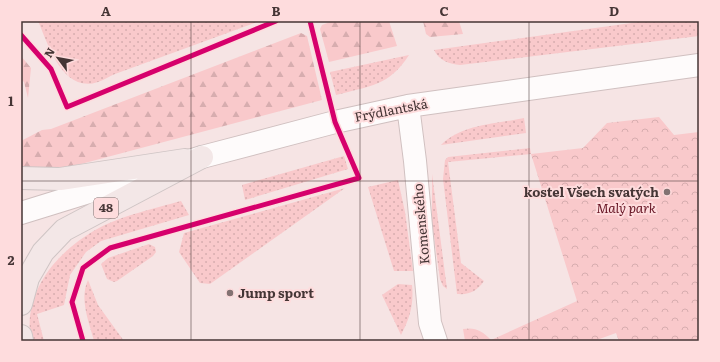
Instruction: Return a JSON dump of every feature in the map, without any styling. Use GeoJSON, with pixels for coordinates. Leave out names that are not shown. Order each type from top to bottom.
{"type":"FeatureCollection","features":[{"type":"Feature","properties":{"kind":"main road"},"geometry":{"type":"LineString","coordinates":[[21,178],[60,179],[202,157]]}},
{"type":"Feature","properties":{"kind":"main road","name":"48"},"geometry":{"type":"LineString","coordinates":[[21,304],[28,278],[43,252],[64,230],[202,157]]}},
{"type":"Feature","properties":{"kind":"main road"},"geometry":{"type":"LineString","coordinates":[[21,336],[22,341]]}},
{"type":"Feature","properties":{"kind":"street","name":"Frýdlantská"},"geometry":{"type":"LineString","coordinates":[[21,213],[202,157],[335,122],[408,106],[699,65]]}},
{"type":"Feature","properties":{"kind":"street","name":"Komenského"},"geometry":{"type":"LineString","coordinates":[[408,106],[416,169],[430,323],[436,341]]}},
{"type":"Feature","properties":{"kind":"green space"},"geometry":{"type":"Polygon","coordinates":[[[38,21],[260,21],[115,74],[98,82],[86,84],[75,81],[66,74],[59,65],[52,54],[38,21]]]}},
{"type":"Feature","properties":{"kind":"green space"},"geometry":{"type":"Polygon","coordinates":[[[333,21],[389,21],[397,46],[329,62],[320,29],[322,25],[333,21]]]}},
{"type":"Feature","properties":{"kind":"green space"},"geometry":{"type":"Polygon","coordinates":[[[423,21],[459,21],[463,34],[430,37],[426,34],[423,21]]]}},
{"type":"Feature","properties":{"kind":"green space"},"geometry":{"type":"Polygon","coordinates":[[[646,21],[699,21],[699,36],[460,65],[445,61],[436,54],[434,50],[646,21]]]}},
{"type":"Feature","properties":{"kind":"green space"},"geometry":{"type":"Polygon","coordinates":[[[301,33],[307,36],[322,100],[81,164],[57,169],[21,169],[21,141],[42,130],[51,129],[301,33]]]}},
{"type":"Feature","properties":{"kind":"green space"},"geometry":{"type":"Polygon","coordinates":[[[409,55],[402,65],[386,79],[369,87],[336,95],[330,72],[409,55]]]}},
{"type":"Feature","properties":{"kind":"green space"},"geometry":{"type":"Polygon","coordinates":[[[21,56],[31,68],[28,98],[24,82],[21,79],[21,56]]]}},
{"type":"Feature","properties":{"kind":"green space","name":"Malý park"},"geometry":{"type":"Polygon","coordinates":[[[659,117],[674,135],[699,132],[699,341],[619,341],[616,333],[594,341],[465,341],[463,329],[478,330],[491,340],[577,301],[531,154],[583,148],[607,123],[659,117]]]}},
{"type":"Feature","properties":{"kind":"green space"},"geometry":{"type":"Polygon","coordinates":[[[524,118],[526,133],[441,145],[449,138],[469,129],[524,118]]]}},
{"type":"Feature","properties":{"kind":"green space"},"geometry":{"type":"Polygon","coordinates":[[[530,148],[531,154],[448,162],[461,263],[484,281],[473,292],[457,294],[443,179],[445,160],[448,157],[530,148]]]}},
{"type":"Feature","properties":{"kind":"green space"},"geometry":{"type":"Polygon","coordinates":[[[344,156],[348,169],[245,200],[242,185],[344,156]]]}},
{"type":"Feature","properties":{"kind":"green space"},"geometry":{"type":"Polygon","coordinates":[[[432,174],[447,289],[443,286],[440,279],[432,222],[432,174]]]}},
{"type":"Feature","properties":{"kind":"green space"},"geometry":{"type":"Polygon","coordinates":[[[398,180],[405,212],[413,271],[394,271],[368,187],[398,180]]]}},
{"type":"Feature","properties":{"kind":"green space"},"geometry":{"type":"Polygon","coordinates":[[[345,188],[210,284],[200,283],[179,252],[184,233],[345,188]]]}},
{"type":"Feature","properties":{"kind":"green space"},"geometry":{"type":"Polygon","coordinates":[[[181,201],[189,215],[101,241],[86,252],[70,275],[64,305],[37,314],[44,341],[31,341],[30,323],[32,305],[46,274],[57,260],[84,237],[99,228],[139,213],[181,201]]]}},
{"type":"Feature","properties":{"kind":"green space"},"geometry":{"type":"Polygon","coordinates":[[[149,244],[155,247],[156,252],[153,256],[117,281],[114,282],[107,279],[101,264],[108,258],[149,244]]]}},
{"type":"Feature","properties":{"kind":"green space"},"geometry":{"type":"Polygon","coordinates":[[[88,280],[98,305],[124,341],[94,341],[86,310],[84,295],[88,280]]]}},
{"type":"Feature","properties":{"kind":"green space"},"geometry":{"type":"Polygon","coordinates":[[[398,284],[412,285],[411,311],[401,335],[382,295],[398,284]]]}},
{"type":"Feature","properties":{"kind":"cycle path"},"geometry":{"type":"LineString","coordinates":[[21,35],[51,69],[67,107],[276,21]]}},
{"type":"Feature","properties":{"kind":"cycle path"},"geometry":{"type":"LineString","coordinates":[[83,341],[72,302],[83,268],[110,248],[359,178],[335,122],[310,21]]}},
{"type":"Feature","properties":{"kind":"place","name":"kostel Všech svatých"},"geometry":{"type":"Point","coordinates":[667,192]}},
{"type":"Feature","properties":{"kind":"place","name":"Jump sport"},"geometry":{"type":"Point","coordinates":[230,293]}}]}
